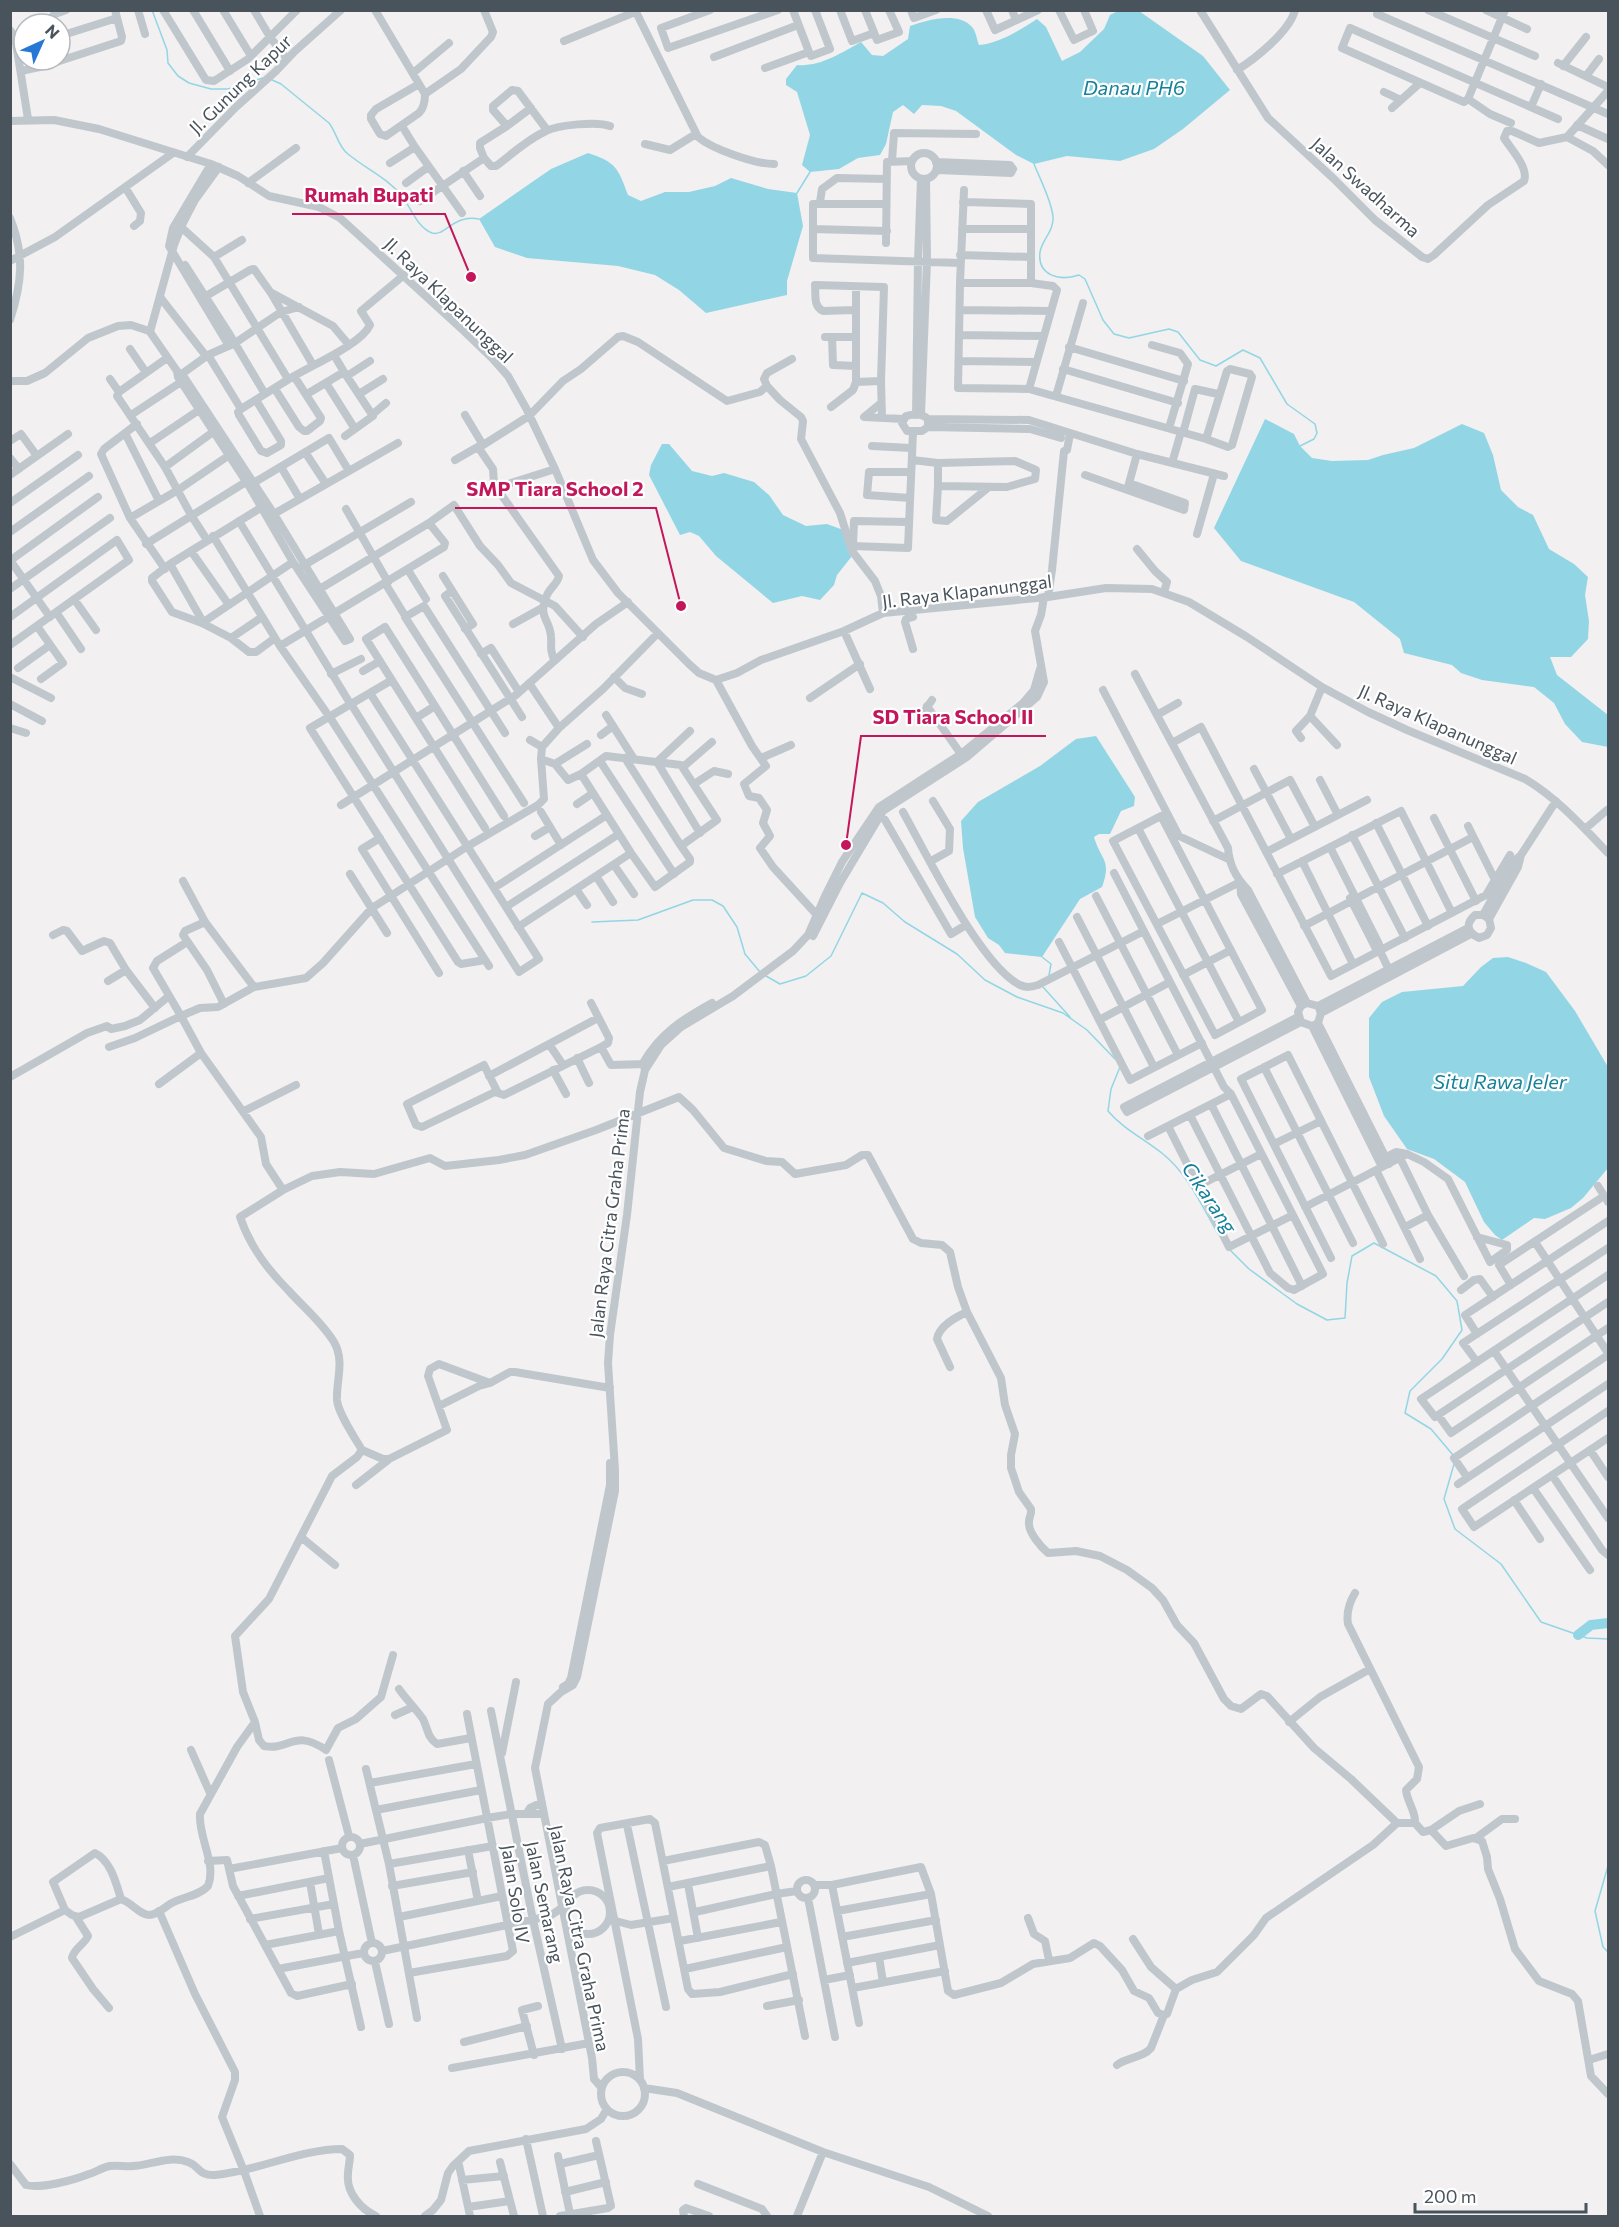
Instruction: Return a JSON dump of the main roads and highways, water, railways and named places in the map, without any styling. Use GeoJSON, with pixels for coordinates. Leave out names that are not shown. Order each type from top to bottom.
{"type":"FeatureCollection","features":[{"type":"Feature","properties":{"kind":"water","name":"Danau PH6"},"geometry":{"type":"Polygon","coordinates":[[[1118,11],[1139,11],[1203,56],[1230,90],[1183,129],[1154,149],[1120,161],[1067,156],[1034,164],[1016,155],[956,111],[941,106],[922,105],[914,114],[903,105],[893,112],[886,144],[880,155],[858,158],[839,169],[810,172],[802,165],[810,135],[797,92],[786,85],[786,79],[797,65],[822,62],[861,42],[872,55],[883,56],[908,39],[910,26],[942,18],[959,19],[966,22],[972,27],[979,45],[1001,39],[1037,19],[1046,27],[1062,61],[1080,52],[1104,29],[1110,15],[1118,11]]]}},
{"type":"Feature","properties":{"kind":"water"},"geometry":{"type":"Polygon","coordinates":[[[588,153],[615,167],[628,195],[641,201],[665,192],[689,192],[715,186],[731,178],[768,189],[797,193],[803,226],[787,281],[787,295],[706,313],[679,290],[655,275],[618,266],[527,258],[495,247],[479,219],[551,169],[588,153]]]}},
{"type":"Feature","properties":{"kind":"water"},"geometry":{"type":"Polygon","coordinates":[[[1265,419],[1294,434],[1300,446],[1312,458],[1332,461],[1368,460],[1414,448],[1462,424],[1484,433],[1493,455],[1501,490],[1518,507],[1533,515],[1549,549],[1574,564],[1588,577],[1585,595],[1589,621],[1588,639],[1571,657],[1550,657],[1557,675],[1608,715],[1608,747],[1582,742],[1565,724],[1554,703],[1534,687],[1482,680],[1461,673],[1452,665],[1404,653],[1400,639],[1354,602],[1241,561],[1214,528],[1265,419]]]}},
{"type":"Feature","properties":{"kind":"water"},"geometry":{"type":"Polygon","coordinates":[[[662,444],[669,444],[692,471],[712,476],[724,473],[754,482],[769,495],[783,515],[806,526],[827,524],[846,531],[852,556],[837,575],[834,585],[820,600],[802,596],[773,603],[716,556],[699,536],[690,532],[680,535],[649,475],[651,465],[662,444]]]}},
{"type":"Feature","properties":{"kind":"water"},"geometry":{"type":"Polygon","coordinates":[[[1096,736],[1135,797],[1134,806],[1121,811],[1110,834],[1099,834],[1094,837],[1106,865],[1102,887],[1080,899],[1042,957],[1005,953],[999,945],[988,938],[975,917],[963,848],[961,821],[978,802],[1040,766],[1076,739],[1096,736]]]}},
{"type":"Feature","properties":{"kind":"water","name":"Situ Rawa Jeler"},"geometry":{"type":"Polygon","coordinates":[[[1508,957],[1546,972],[1575,1011],[1608,1067],[1608,1168],[1583,1198],[1571,1208],[1545,1219],[1534,1218],[1502,1240],[1484,1222],[1465,1182],[1434,1159],[1407,1149],[1384,1116],[1369,1077],[1369,1018],[1382,1002],[1402,992],[1463,986],[1493,958],[1508,957]]]}},
{"type":"Feature","properties":{"kind":"waterway"},"geometry":{"type":"LineString","coordinates":[[152,10],[167,50],[168,63],[178,76],[189,83],[211,89],[228,89],[263,78]]}},
{"type":"Feature","properties":{"kind":"waterway"},"geometry":{"type":"LineString","coordinates":[[270,79],[281,84],[329,123],[345,151],[397,190],[427,231],[437,233],[456,222],[470,218],[479,219]]}},
{"type":"Feature","properties":{"kind":"waterway"},"geometry":{"type":"LineString","coordinates":[[1034,164],[1053,217],[1052,227],[1040,252],[1042,267],[1046,272],[1058,277],[1079,275],[1085,279],[1103,320],[1114,334],[1129,338],[1169,329],[1178,332],[1200,360],[1216,366],[1243,350],[1260,358],[1287,404],[1315,424],[1317,433],[1314,439],[1300,446]]}},
{"type":"Feature","properties":{"kind":"waterway"},"geometry":{"type":"LineString","coordinates":[[797,193],[810,172]]}},
{"type":"Feature","properties":{"kind":"waterway","name":"Cikarang"},"geometry":{"type":"LineString","coordinates":[[766,976],[780,984],[806,976],[831,956],[862,893],[883,903],[905,922],[957,954],[985,980],[1017,997],[1063,1013],[1087,1030],[1115,1059]]}},
{"type":"Feature","properties":{"kind":"waterway","name":"Cikarang"},"geometry":{"type":"LineString","coordinates":[[592,922],[638,920],[693,900],[712,900],[723,906],[737,927],[745,954],[760,972]]}},
{"type":"Feature","properties":{"kind":"waterway"},"geometry":{"type":"LineString","coordinates":[[1042,957],[1051,964],[1049,975]]}},
{"type":"Feature","properties":{"kind":"waterway"},"geometry":{"type":"LineString","coordinates":[[1043,987],[1070,1017]]}},
{"type":"Feature","properties":{"kind":"waterway","name":"Cikarang"},"geometry":{"type":"LineString","coordinates":[[1120,1067],[1111,1089],[1108,1111],[1121,1124],[1172,1162],[1194,1191],[1218,1234]]}},
{"type":"Feature","properties":{"kind":"waterway","name":"Cikarang"},"geometry":{"type":"LineString","coordinates":[[1230,1250],[1249,1269],[1297,1304],[1327,1320],[1345,1318],[1347,1283],[1352,1256],[1374,1243],[1436,1276],[1457,1301],[1462,1330],[1442,1359],[1410,1391],[1405,1413],[1431,1429],[1453,1455]]}},
{"type":"Feature","properties":{"kind":"waterway","name":"Cikarang"},"geometry":{"type":"LineString","coordinates":[[1454,1464],[1444,1499],[1455,1529],[1501,1564],[1541,1622],[1587,1638],[1608,1639]]}},
{"type":"Feature","properties":{"kind":"waterway"},"geometry":{"type":"LineString","coordinates":[[1578,1635],[1591,1625],[1608,1623]]}},
{"type":"Feature","properties":{"kind":"waterway","name":"Cikarang"},"geometry":{"type":"LineString","coordinates":[[1608,1866],[1595,1911],[1603,1947],[1608,1952]]}},
{"type":"Feature","properties":{"kind":"place","name":"Rumah Bupati"},"geometry":{"type":"Point","coordinates":[471,277]}},
{"type":"Feature","properties":{"kind":"place","name":"SMP Tiara School 2"},"geometry":{"type":"Point","coordinates":[681,606]}},
{"type":"Feature","properties":{"kind":"place","name":"SD Tiara School II"},"geometry":{"type":"Point","coordinates":[846,845]}}]}
